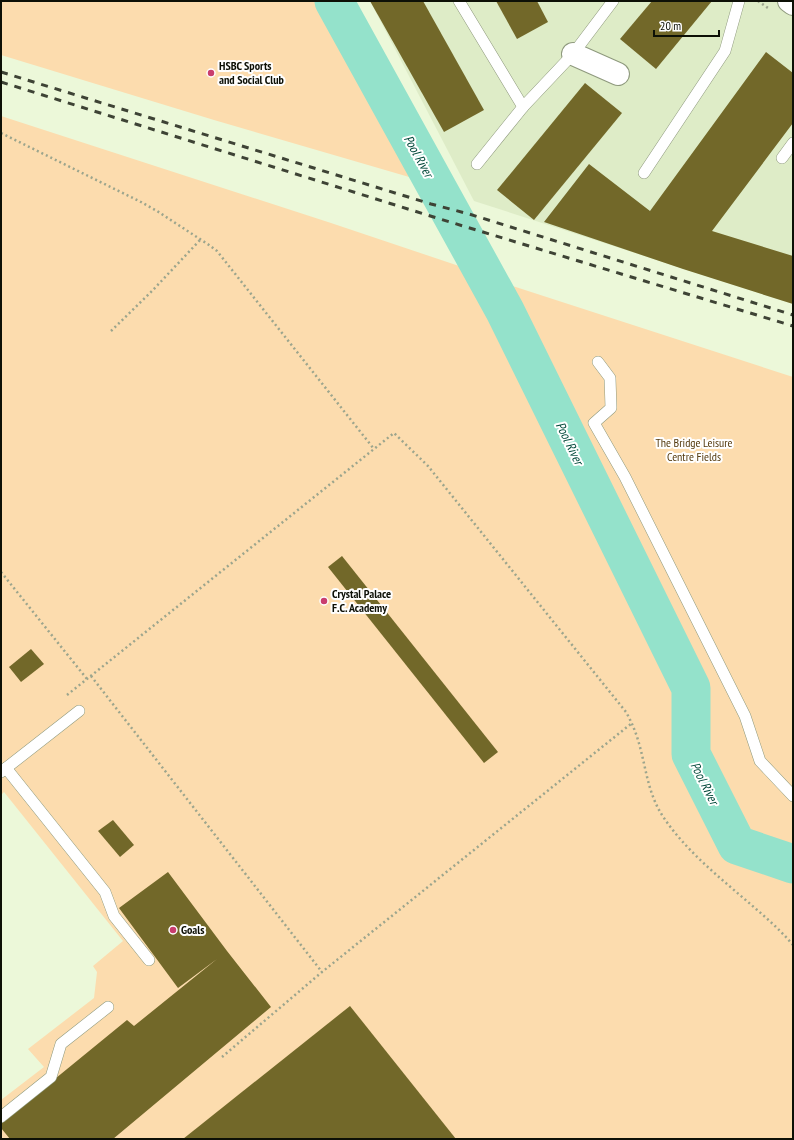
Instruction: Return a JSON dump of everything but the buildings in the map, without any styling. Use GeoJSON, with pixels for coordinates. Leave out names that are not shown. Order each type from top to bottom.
{"type":"FeatureCollection","features":[{"type":"Feature","properties":{"kind":"street"},"geometry":{"type":"LineString","coordinates":[[789,1],[793,4]]}},
{"type":"Feature","properties":{"kind":"street"},"geometry":{"type":"LineString","coordinates":[[572,54],[618,74]]}},
{"type":"Feature","properties":{"kind":"lane"},"geometry":{"type":"LineString","coordinates":[[459,1],[523,107]]}},
{"type":"Feature","properties":{"kind":"lane"},"geometry":{"type":"LineString","coordinates":[[478,164],[523,107],[572,54],[613,1]]}},
{"type":"Feature","properties":{"kind":"lane"},"geometry":{"type":"LineString","coordinates":[[644,173],[725,51],[739,1]]}},
{"type":"Feature","properties":{"kind":"lane"},"geometry":{"type":"LineString","coordinates":[[782,158],[793,143]]}},
{"type":"Feature","properties":{"kind":"lane"},"geometry":{"type":"LineString","coordinates":[[598,362],[610,378],[611,408],[594,423],[625,477],[745,716],[760,761],[793,796]]}},
{"type":"Feature","properties":{"kind":"lane"},"geometry":{"type":"LineString","coordinates":[[79,711],[4,770],[105,892],[114,916],[149,960]]}},
{"type":"Feature","properties":{"kind":"lane"},"geometry":{"type":"LineString","coordinates":[[1,1117],[51,1078],[61,1044],[108,1007]]}},
{"type":"Feature","properties":{"kind":"path"},"geometry":{"type":"LineString","coordinates":[[1,133],[141,202],[201,239],[216,251],[374,449]]}},
{"type":"Feature","properties":{"kind":"path"},"geometry":{"type":"LineString","coordinates":[[111,331],[152,291],[201,239]]}},
{"type":"Feature","properties":{"kind":"path"},"geometry":{"type":"LineString","coordinates":[[67,695],[394,433],[428,466],[626,712],[638,740],[648,786],[654,801],[687,847],[769,920],[793,945]]}},
{"type":"Feature","properties":{"kind":"path"},"geometry":{"type":"LineString","coordinates":[[1,572],[87,679]]}},
{"type":"Feature","properties":{"kind":"path"},"geometry":{"type":"LineString","coordinates":[[90,676],[322,972]]}},
{"type":"Feature","properties":{"kind":"path"},"geometry":{"type":"LineString","coordinates":[[222,1057],[322,972],[632,723]]}},
{"type":"Feature","properties":{"kind":"shaded area"},"geometry":{"type":"Polygon","coordinates":[[[370,1],[793,1],[793,304],[474,201],[370,1]]]}},
{"type":"Feature","properties":{"kind":"green space","name":"HSBC Sports and Social Club"},"geometry":{"type":"Polygon","coordinates":[[[1,1],[318,1],[371,92],[416,179],[214,120],[1,55],[1,1]]]}},
{"type":"Feature","properties":{"kind":"green space","name":"Crystal Palace F.C. Academy"},"geometry":{"type":"Polygon","coordinates":[[[1,116],[465,268],[686,673],[692,706],[686,766],[688,781],[693,797],[702,814],[713,831],[724,843],[752,863],[793,882],[793,1139],[1,1139],[1,1100],[44,1067],[28,1049],[94,998],[97,972],[93,966],[123,941],[4,792],[1,795],[1,116]]]}},
{"type":"Feature","properties":{"kind":"green space","name":"The Bridge Leisure Centre Fields"},"geometry":{"type":"Polygon","coordinates":[[[500,282],[793,377],[793,851],[747,837],[700,755],[702,691],[500,282]]]}},
{"type":"Feature","properties":{"kind":"waterway","name":"Pool River"},"geometry":{"type":"LineString","coordinates":[[334,1],[505,311],[691,688],[691,754],[737,845],[793,864]]}},
{"type":"Feature","properties":{"kind":"railway"},"geometry":{"type":"LineString","coordinates":[[1,72],[431,204],[469,214],[793,315]]}},
{"type":"Feature","properties":{"kind":"railway"},"geometry":{"type":"LineString","coordinates":[[1,82],[440,219],[793,326]]}},
{"type":"Feature","properties":{"kind":"place","name":"HSBC Sports and Social Club"},"geometry":{"type":"Point","coordinates":[211,73]}},
{"type":"Feature","properties":{"kind":"place","name":"Crystal Palace F.C. Academy"},"geometry":{"type":"Point","coordinates":[324,601]}},
{"type":"Feature","properties":{"kind":"place","name":"Goals"},"geometry":{"type":"Point","coordinates":[173,930]}}]}
